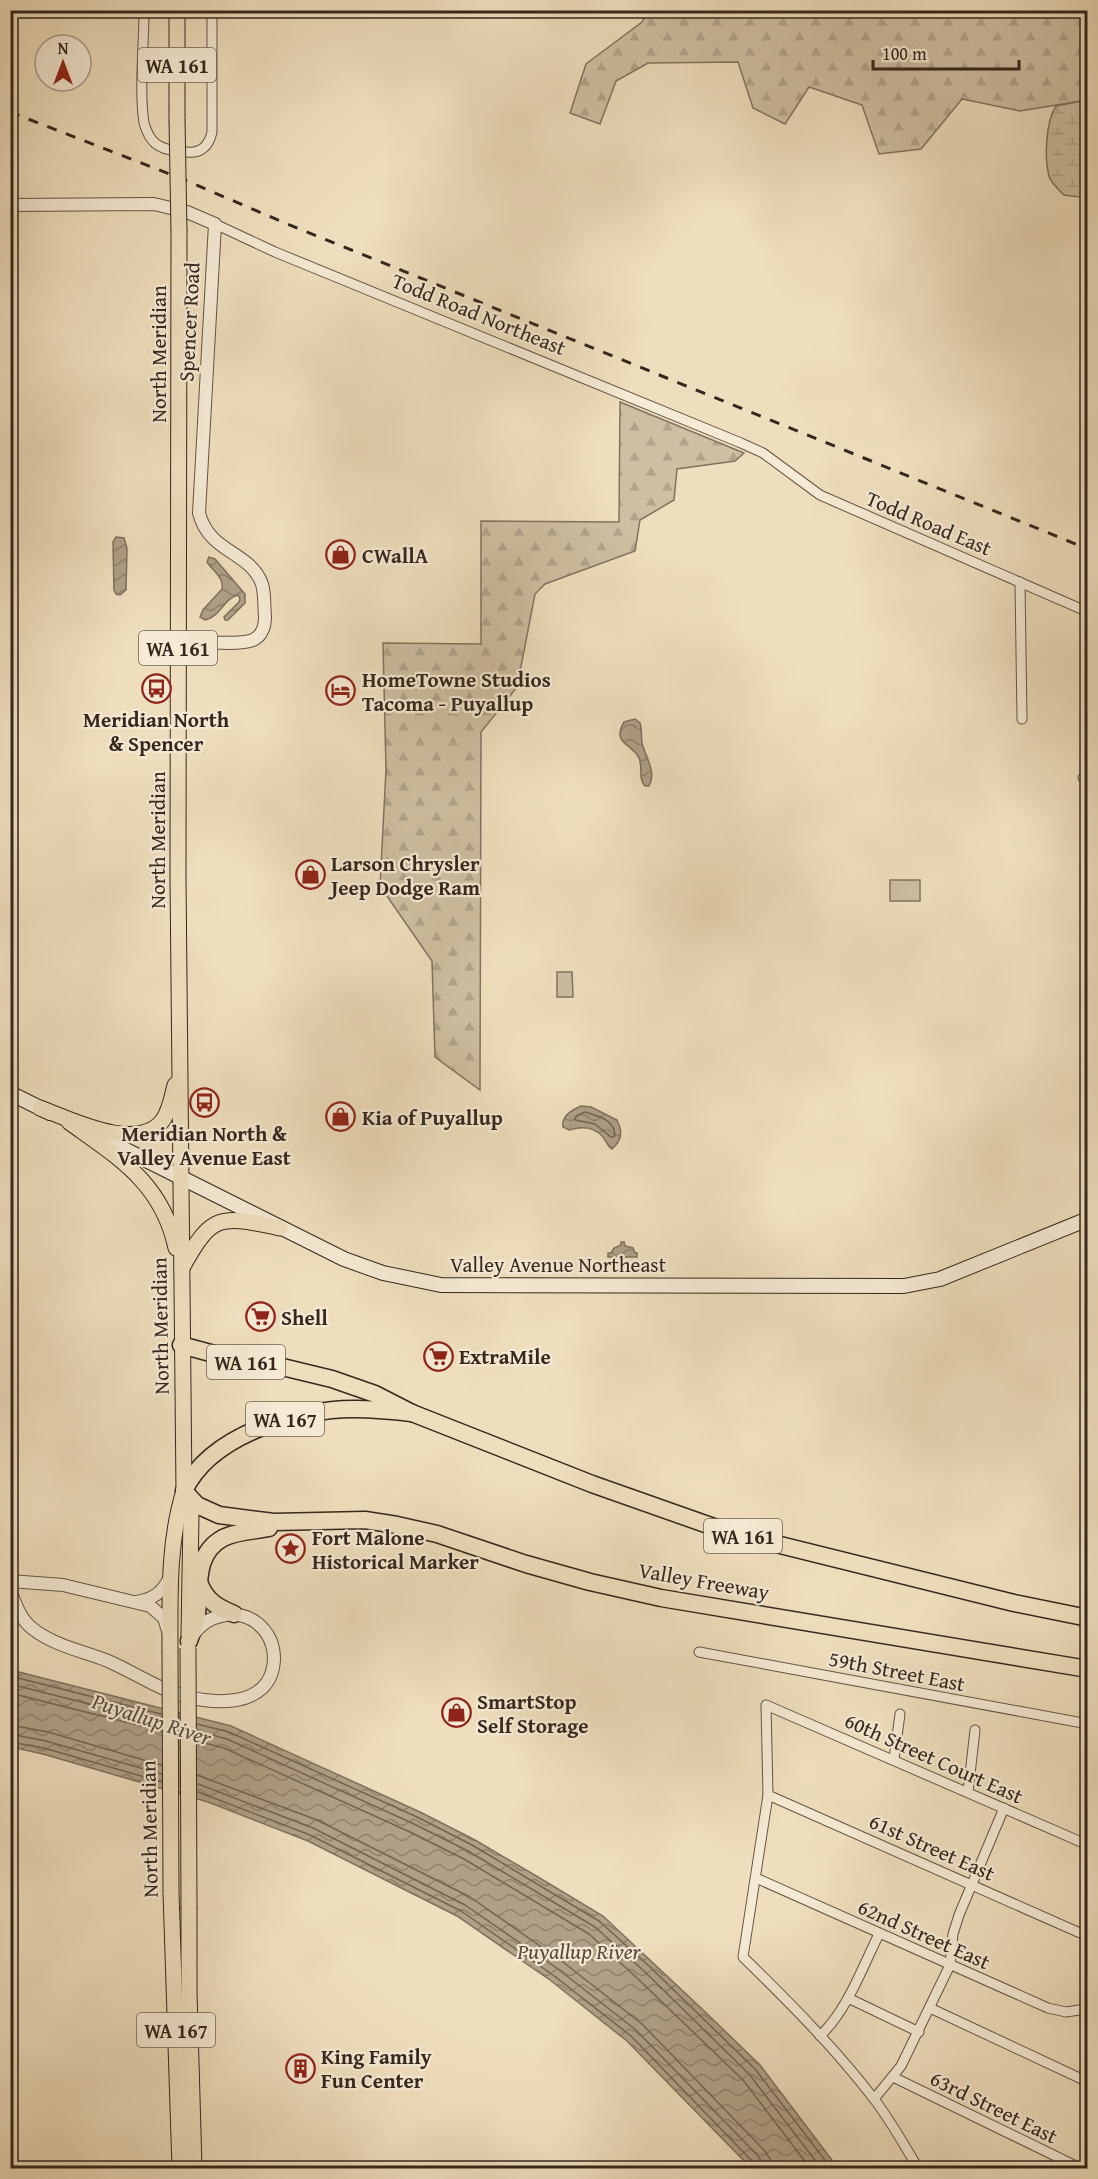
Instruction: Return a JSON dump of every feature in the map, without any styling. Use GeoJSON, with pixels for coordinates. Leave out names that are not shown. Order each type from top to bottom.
{"type":"FeatureCollection","features":[{"type":"Feature","properties":{"kind":"highway","name":"WA 161"},"geometry":{"type":"LineString","coordinates":[[182,1345],[240,1361],[270,1364],[332,1378],[375,1394],[412,1413],[624,1496],[728,1532],[982,1596],[1088,1618]]}},
{"type":"Feature","properties":{"kind":"highway","name":"WA 167"},"geometry":{"type":"LineString","coordinates":[[184,1491],[191,1475],[205,1461],[226,1445],[273,1423],[303,1414],[355,1409],[412,1413]]}},
{"type":"Feature","properties":{"kind":"highway"},"geometry":{"type":"LineString","coordinates":[[184,1491],[197,1505],[219,1515],[274,1522],[318,1521]]}},
{"type":"Feature","properties":{"kind":"highway","name":"Valley Freeway"},"geometry":{"type":"LineString","coordinates":[[318,1521],[365,1520],[397,1525],[437,1534],[526,1564],[590,1582],[661,1598],[1088,1669]]}},
{"type":"Feature","properties":{"kind":"highway","name":"WA 167"},"geometry":{"type":"LineString","coordinates":[[189,1644],[196,1617],[201,1564],[206,1552],[224,1538],[244,1532],[318,1521]]}},
{"type":"Feature","properties":{"kind":"highway"},"geometry":{"type":"LineString","coordinates":[[199,1581],[207,1599],[219,1608],[234,1614]]}},
{"type":"Feature","properties":{"kind":"main road","name":"North Meridian"},"geometry":{"type":"LineString","coordinates":[[177,10],[180,1271],[184,1491],[191,1516],[189,1992],[194,2169]]}},
{"type":"Feature","properties":{"kind":"main road"},"geometry":{"type":"LineString","coordinates":[[40,1108],[105,1132],[137,1134],[149,1130],[164,1118],[170,1106],[180,1065]]}},
{"type":"Feature","properties":{"kind":"main road","name":"Valley Avenue Northeast"},"geometry":{"type":"LineString","coordinates":[[10,1093],[354,1263],[383,1273],[441,1285],[904,1286],[922,1284],[957,1272],[1088,1219]]}},
{"type":"Feature","properties":{"kind":"main road"},"geometry":{"type":"LineString","coordinates":[[69,1122],[130,1166],[147,1184],[165,1216],[174,1242],[180,1271]]}},
{"type":"Feature","properties":{"kind":"main road"},"geometry":{"type":"LineString","coordinates":[[180,1271],[199,1238],[214,1225],[236,1220],[280,1228]]}},
{"type":"Feature","properties":{"kind":"main road","name":"North Meridian"},"geometry":{"type":"LineString","coordinates":[[180,2169],[171,1892],[170,1644],[175,1517],[184,1491]]}},
{"type":"Feature","properties":{"kind":"street"},"geometry":{"type":"LineString","coordinates":[[144,10],[143,91],[146,130],[160,147],[193,153],[204,148],[212,132],[212,10]]}},
{"type":"Feature","properties":{"kind":"street","name":"Todd Road Northeast"},"geometry":{"type":"LineString","coordinates":[[10,205],[154,204],[182,210],[275,252],[763,453]]}},
{"type":"Feature","properties":{"kind":"street","name":"Spencer Road"},"geometry":{"type":"LineString","coordinates":[[178,641],[240,642],[252,640],[261,633],[265,623],[264,591],[259,578],[252,568],[210,537],[202,525],[199,513],[215,224]]}},
{"type":"Feature","properties":{"kind":"street","name":"Todd Road East"},"geometry":{"type":"LineString","coordinates":[[763,453],[820,495],[1088,612]]}},
{"type":"Feature","properties":{"kind":"street"},"geometry":{"type":"LineString","coordinates":[[1020,582],[1022,719]]}},
{"type":"Feature","properties":{"kind":"street"},"geometry":{"type":"LineString","coordinates":[[126,1601],[145,1601],[154,1597],[166,1585],[171,1574]]}},
{"type":"Feature","properties":{"kind":"street"},"geometry":{"type":"LineString","coordinates":[[10,1581],[63,1585],[150,1606],[159,1611],[167,1624],[170,1644]]}},
{"type":"Feature","properties":{"kind":"street"},"geometry":{"type":"LineString","coordinates":[[10,1590],[23,1620],[45,1637],[59,1645],[108,1661],[173,1692],[210,1700],[233,1701],[252,1695],[267,1681],[273,1669],[273,1648],[268,1635],[254,1621],[234,1614],[209,1620],[200,1626],[189,1644]]}},
{"type":"Feature","properties":{"kind":"street","name":"59th Street East"},"geometry":{"type":"LineString","coordinates":[[699,1652],[1088,1724]]}},
{"type":"Feature","properties":{"kind":"street","name":"60th Street Court East"},"geometry":{"type":"LineString","coordinates":[[768,1795],[766,1705],[1088,1845]]}},
{"type":"Feature","properties":{"kind":"street"},"geometry":{"type":"LineString","coordinates":[[894,1759],[900,1714]]}},
{"type":"Feature","properties":{"kind":"street"},"geometry":{"type":"LineString","coordinates":[[968,1792],[975,1730]]}},
{"type":"Feature","properties":{"kind":"street"},"geometry":{"type":"LineString","coordinates":[[768,1795],[743,1957],[820,2036],[874,2099],[918,2169]]}},
{"type":"Feature","properties":{"kind":"street","name":"61st Street East"},"geometry":{"type":"LineString","coordinates":[[768,1795],[1080,1934]]}},
{"type":"Feature","properties":{"kind":"street"},"geometry":{"type":"LineString","coordinates":[[874,2099],[893,2077],[919,2032],[950,1965],[953,1934],[1004,1808]]}},
{"type":"Feature","properties":{"kind":"street","name":"62nd Street East"},"geometry":{"type":"LineString","coordinates":[[756,1878],[1048,2008],[1066,2012],[1079,2010]]}},
{"type":"Feature","properties":{"kind":"street"},"geometry":{"type":"LineString","coordinates":[[820,2036],[829,2028],[848,1998],[879,1934]]}},
{"type":"Feature","properties":{"kind":"street"},"geometry":{"type":"LineString","coordinates":[[848,1998],[919,2032]]}},
{"type":"Feature","properties":{"kind":"street"},"geometry":{"type":"LineString","coordinates":[[930,2008],[1088,2082]]}},
{"type":"Feature","properties":{"kind":"street","name":"63rd Street East"},"geometry":{"type":"LineString","coordinates":[[893,2077],[1080,2169]]}},
{"type":"Feature","properties":{"kind":"green space"},"geometry":{"type":"Polygon","coordinates":[[[648,11],[1087,11],[1087,100],[1020,111],[962,99],[921,149],[879,154],[862,105],[809,87],[785,124],[753,108],[738,62],[648,63],[616,81],[600,124],[570,113],[586,64],[642,22],[648,11]]]}},
{"type":"Feature","properties":{"kind":"green space"},"geometry":{"type":"Polygon","coordinates":[[[1087,100],[1087,198],[1064,195],[1055,186],[1047,168],[1046,150],[1050,121],[1056,106],[1087,100]]]}},
{"type":"Feature","properties":{"kind":"green space"},"geometry":{"type":"Polygon","coordinates":[[[620,402],[744,453],[735,461],[677,469],[674,500],[640,520],[635,551],[545,584],[535,594],[517,687],[481,732],[480,1090],[435,1057],[432,961],[380,886],[386,770],[383,643],[481,644],[481,521],[619,522],[620,402]]]}},
{"type":"Feature","properties":{"kind":"green space"},"geometry":{"type":"Polygon","coordinates":[[[890,880],[920,880],[920,901],[890,901],[890,880]]]}},
{"type":"Feature","properties":{"kind":"green space"},"geometry":{"type":"Polygon","coordinates":[[[557,972],[572,972],[573,997],[557,997],[557,972]]]}},
{"type":"Feature","properties":{"kind":"water"},"geometry":{"type":"Polygon","coordinates":[[[116,537],[124,538],[127,548],[126,590],[120,595],[114,590],[113,542],[116,537]]]}},
{"type":"Feature","properties":{"kind":"water"},"geometry":{"type":"Polygon","coordinates":[[[209,557],[215,559],[245,594],[245,603],[228,620],[224,617],[239,602],[238,595],[229,600],[210,618],[205,620],[200,617],[203,610],[222,589],[220,578],[207,562],[209,557]]]}},
{"type":"Feature","properties":{"kind":"water"},"geometry":{"type":"Polygon","coordinates":[[[635,719],[640,723],[642,743],[651,770],[649,786],[643,783],[639,758],[624,743],[620,735],[624,722],[635,719]]]}},
{"type":"Feature","properties":{"kind":"water"},"geometry":{"type":"Polygon","coordinates":[[[581,1106],[591,1107],[617,1120],[620,1136],[612,1149],[599,1133],[592,1129],[569,1130],[563,1127],[565,1117],[581,1106]]]}},
{"type":"Feature","properties":{"kind":"water"},"geometry":{"type":"Polygon","coordinates":[[[621,1242],[633,1248],[637,1257],[608,1257],[608,1253],[621,1245],[621,1242]]]}},
{"type":"Feature","properties":{"kind":"water","name":"Puyallup River"},"geometry":{"type":"Polygon","coordinates":[[[11,1670],[231,1726],[420,1812],[475,1840],[603,1916],[760,2065],[838,2168],[751,2168],[627,2041],[550,1980],[457,1916],[308,1841],[208,1802],[43,1754],[11,1747],[11,1670]]]}},
{"type":"Feature","properties":{"kind":"railway"},"geometry":{"type":"LineString","coordinates":[[10,112],[180,178],[285,223],[1088,549]]}},
{"type":"Feature","properties":{"kind":"place","name":"CWallA"},"geometry":{"type":"Point","coordinates":[341,555]}},
{"type":"Feature","properties":{"kind":"place","name":"Meridian North & Spencer"},"geometry":{"type":"Point","coordinates":[156,688]}},
{"type":"Feature","properties":{"kind":"place","name":"HomeTowne Studios Tacoma - Puyallup"},"geometry":{"type":"Point","coordinates":[341,691]}},
{"type":"Feature","properties":{"kind":"place","name":"Larson Chrysler Jeep Dodge Ram"},"geometry":{"type":"Point","coordinates":[310,875]}},
{"type":"Feature","properties":{"kind":"place","name":"Meridian North & Valley Avenue East"},"geometry":{"type":"Point","coordinates":[204,1102]}},
{"type":"Feature","properties":{"kind":"place","name":"Kia of Puyallup"},"geometry":{"type":"Point","coordinates":[341,1117]}},
{"type":"Feature","properties":{"kind":"place","name":"Shell"},"geometry":{"type":"Point","coordinates":[260,1317]}},
{"type":"Feature","properties":{"kind":"place","name":"ExtraMile"},"geometry":{"type":"Point","coordinates":[438,1356]}},
{"type":"Feature","properties":{"kind":"place","name":"Fort Malone Historical Marker"},"geometry":{"type":"Point","coordinates":[291,1549]}},
{"type":"Feature","properties":{"kind":"place","name":"SmartStop Self Storage"},"geometry":{"type":"Point","coordinates":[456,1713]}},
{"type":"Feature","properties":{"kind":"place","name":"King Family Fun Center"},"geometry":{"type":"Point","coordinates":[300,2068]}}]}
